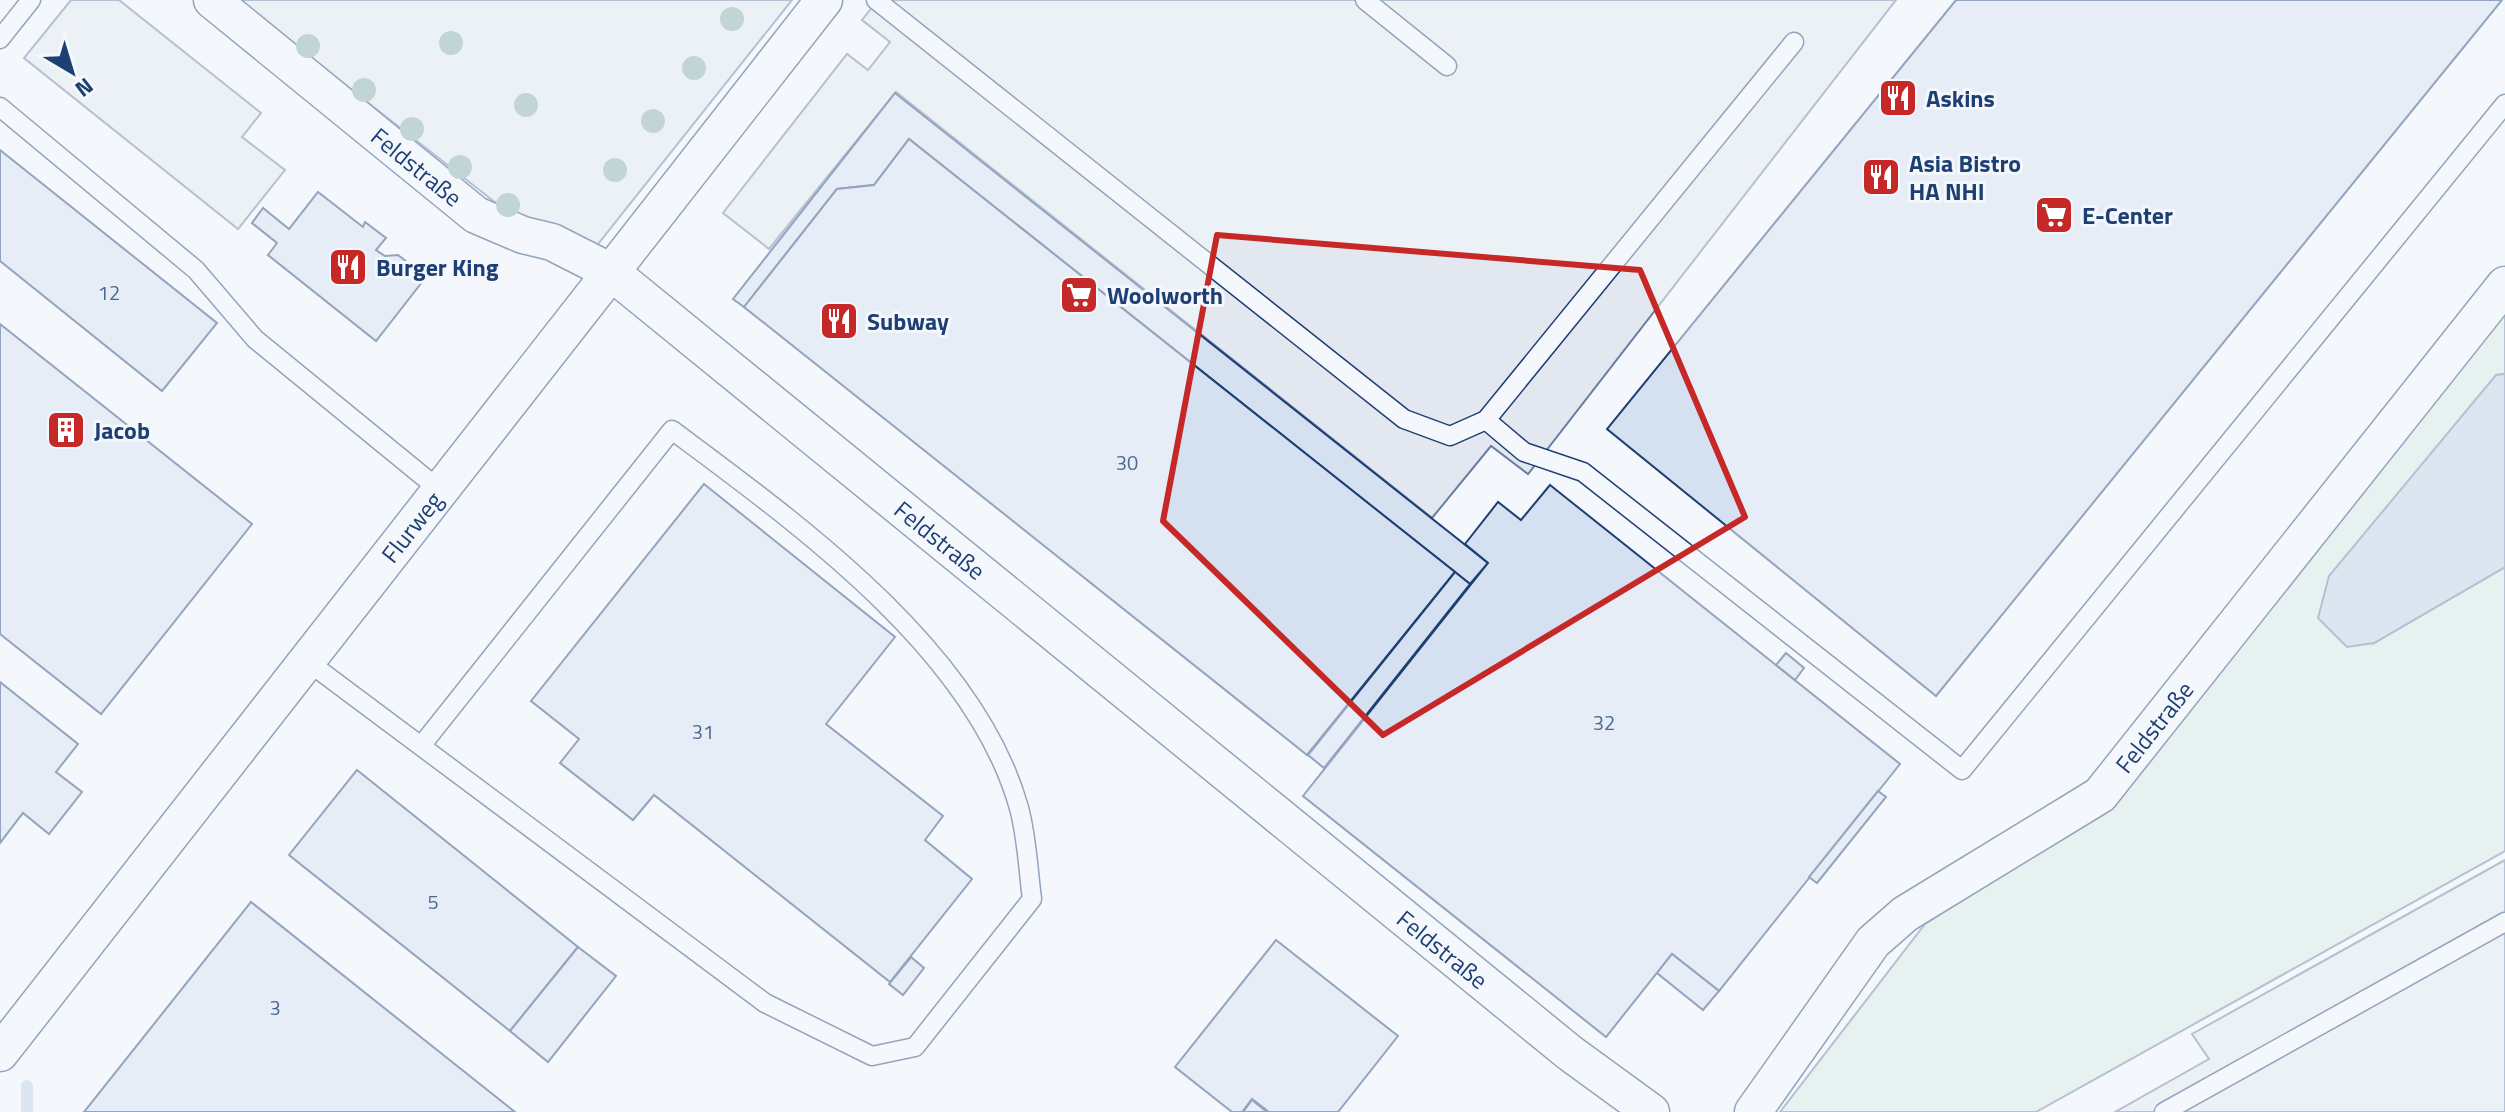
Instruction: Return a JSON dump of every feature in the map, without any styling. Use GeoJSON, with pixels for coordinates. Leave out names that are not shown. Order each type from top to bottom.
{"type":"FeatureCollection","features":[{"type":"Feature","properties":{"kind":"street","name":"Feldstraße"},"geometry":{"type":"LineString","coordinates":[[212,0],[476,215],[523,235],[552,242],[611,272],[1557,1043],[1651,1112]]}},
{"type":"Feature","properties":{"kind":"street","name":"Flurweg"},"geometry":{"type":"LineString","coordinates":[[0,1053],[824,0]]}},
{"type":"Feature","properties":{"kind":"street","name":"Feldstraße"},"geometry":{"type":"LineString","coordinates":[[1753,1112],[1873,942],[1905,914],[2100,795],[2505,285]]}},
{"type":"Feature","properties":{"kind":"lane"},"geometry":{"type":"LineString","coordinates":[[0,39],[31,0]]}},
{"type":"Feature","properties":{"kind":"lane"},"geometry":{"type":"LineString","coordinates":[[876,0],[1404,419],[1450,436],[1486,420],[1794,42]]}},
{"type":"Feature","properties":{"kind":"lane"},"geometry":{"type":"LineString","coordinates":[[1365,0],[1447,66]]}},
{"type":"Feature","properties":{"kind":"lane"},"geometry":{"type":"LineString","coordinates":[[1486,420],[1524,452],[1583,472],[1962,770],[2505,104]]}},
{"type":"Feature","properties":{"kind":"lane"},"geometry":{"type":"LineString","coordinates":[[0,107],[196,270],[255,339],[441,491]]}},
{"type":"Feature","properties":{"kind":"lane"},"geometry":{"type":"LineString","coordinates":[[307,661],[765,1003],[872,1056],[915,1047],[1032,899],[1019,809],[995,746],[947,672],[879,594],[672,430],[421,746]]}},
{"type":"Feature","properties":{"kind":"lane"},"geometry":{"type":"LineString","coordinates":[[2164,1112],[2505,922]]}},
{"type":"Feature","properties":{"kind":"highlighted area"},"geometry":{"type":"Polygon","coordinates":[[[1217,235],[1640,270],[1745,517],[1383,735],[1163,521],[1217,235]]]}},
{"type":"Feature","properties":{"kind":"shaded area"},"geometry":{"type":"Polygon","coordinates":[[[71,0],[119,0],[261,113],[242,137],[285,170],[238,229],[24,58],[71,0]]]}},
{"type":"Feature","properties":{"kind":"shaded area"},"geometry":{"type":"Polygon","coordinates":[[[237,0],[792,0],[579,268],[237,0]]]}},
{"type":"Feature","properties":{"kind":"shaded area"},"geometry":{"type":"Polygon","coordinates":[[[878,0],[1896,0],[1528,474],[1491,446],[1432,518],[896,92],[769,249],[723,213],[847,54],[868,70],[890,42],[862,20],[878,0]]]}},
{"type":"Feature","properties":{"kind":"shaded area"},"geometry":{"type":"Polygon","coordinates":[[[2493,304],[2505,314],[2505,374],[2496,375],[2374,643],[2505,567],[2505,851],[2036,1112],[1780,1112],[1925,924],[2114,801],[2493,304]]]}},
{"type":"Feature","properties":{"kind":"shaded area"},"geometry":{"type":"Polygon","coordinates":[[[2505,860],[2505,1112],[2115,1112],[2209,1059],[2192,1034],[2505,860]]]}},
{"type":"Feature","properties":{"kind":"water"},"geometry":{"type":"Polygon","coordinates":[[[2505,374],[2505,567],[2374,643],[2347,647],[2318,618],[2329,576],[2496,375],[2505,374]]]}},
{"type":"Feature","properties":{"kind":"building","name":"E-Center"},"geometry":{"type":"Polygon","coordinates":[[[1956,0],[2502,0],[1936,696],[1607,429],[1956,0]]]}},
{"type":"Feature","properties":{"kind":"building"},"geometry":{"type":"Polygon","coordinates":[[[895,93],[1488,563],[1470,584],[909,139],[874,185],[837,189],[744,307],[733,299],[895,93]]]}},
{"type":"Feature","properties":{"kind":"building"},"geometry":{"type":"Polygon","coordinates":[[[909,139],[1455,572],[1307,755],[744,307],[837,189],[874,185],[909,139]]]}},
{"type":"Feature","properties":{"kind":"building"},"geometry":{"type":"Polygon","coordinates":[[[0,150],[217,323],[162,391],[0,261],[0,150]]]}},
{"type":"Feature","properties":{"kind":"building","name":"Burger King"},"geometry":{"type":"Polygon","coordinates":[[[318,192],[363,227],[365,222],[386,238],[376,250],[385,256],[398,255],[426,277],[376,341],[268,255],[277,243],[252,223],[263,208],[289,229],[318,192]]]}},
{"type":"Feature","properties":{"kind":"building","name":"Jacob"},"geometry":{"type":"Polygon","coordinates":[[[0,324],[252,524],[101,714],[0,634],[0,324]]]}},
{"type":"Feature","properties":{"kind":"building"},"geometry":{"type":"Polygon","coordinates":[[[704,484],[895,637],[826,724],[943,816],[925,840],[972,879],[890,982],[654,795],[633,820],[560,763],[579,739],[531,701],[704,484]]]}},
{"type":"Feature","properties":{"kind":"building"},"geometry":{"type":"Polygon","coordinates":[[[1550,485],[1900,764],[1719,991],[1672,954],[1606,1037],[1303,796],[1488,563],[1465,544],[1498,502],[1521,520],[1550,485]]]}},
{"type":"Feature","properties":{"kind":"building"},"geometry":{"type":"Polygon","coordinates":[[[1455,572],[1470,584],[1324,768],[1308,755],[1455,572]]]}},
{"type":"Feature","properties":{"kind":"building"},"geometry":{"type":"Polygon","coordinates":[[[1786,653],[1804,668],[1795,680],[1776,665],[1786,653]]]}},
{"type":"Feature","properties":{"kind":"building"},"geometry":{"type":"Polygon","coordinates":[[[0,682],[78,744],[56,772],[82,792],[49,834],[23,813],[0,843],[0,682]]]}},
{"type":"Feature","properties":{"kind":"building"},"geometry":{"type":"Polygon","coordinates":[[[357,770],[578,947],[510,1031],[289,855],[357,770]]]}},
{"type":"Feature","properties":{"kind":"building"},"geometry":{"type":"Polygon","coordinates":[[[1878,791],[1886,797],[1817,883],[1809,877],[1878,791]]]}},
{"type":"Feature","properties":{"kind":"building"},"geometry":{"type":"Polygon","coordinates":[[[251,902],[515,1112],[84,1112],[251,902]]]}},
{"type":"Feature","properties":{"kind":"building"},"geometry":{"type":"Polygon","coordinates":[[[1276,940],[1398,1036],[1338,1112],[1269,1112],[1252,1099],[1242,1112],[1232,1112],[1175,1067],[1276,940]]]}},
{"type":"Feature","properties":{"kind":"building"},"geometry":{"type":"Polygon","coordinates":[[[578,947],[616,976],[548,1062],[510,1031],[578,947]]]}},
{"type":"Feature","properties":{"kind":"building"},"geometry":{"type":"Polygon","coordinates":[[[1672,954],[1719,991],[1703,1010],[1657,973],[1672,954]]]}},
{"type":"Feature","properties":{"kind":"building"},"geometry":{"type":"Polygon","coordinates":[[[911,957],[924,968],[903,995],[889,984],[911,957]]]}},
{"type":"Feature","properties":{"kind":"building"},"geometry":{"type":"Polygon","coordinates":[[[1252,1100],[1267,1112],[1243,1112],[1252,1100]]]}},
{"type":"Feature","properties":{"kind":"waterway"},"geometry":{"type":"LineString","coordinates":[[27,1086],[27,1112]]}},
{"type":"Feature","properties":{"kind":"place","name":"Askins"},"geometry":{"type":"Point","coordinates":[1898,98]}},
{"type":"Feature","properties":{"kind":"place","name":"Asia Bistro HA NHI"},"geometry":{"type":"Point","coordinates":[1881,177]}},
{"type":"Feature","properties":{"kind":"place","name":"E-Center"},"geometry":{"type":"Point","coordinates":[2054,215]}},
{"type":"Feature","properties":{"kind":"place","name":"Burger King"},"geometry":{"type":"Point","coordinates":[348,267]}},
{"type":"Feature","properties":{"kind":"place","name":"Woolworth"},"geometry":{"type":"Point","coordinates":[1079,295]}},
{"type":"Feature","properties":{"kind":"place","name":"Subway"},"geometry":{"type":"Point","coordinates":[839,321]}},
{"type":"Feature","properties":{"kind":"place","name":"Jacob"},"geometry":{"type":"Point","coordinates":[66,430]}}]}
